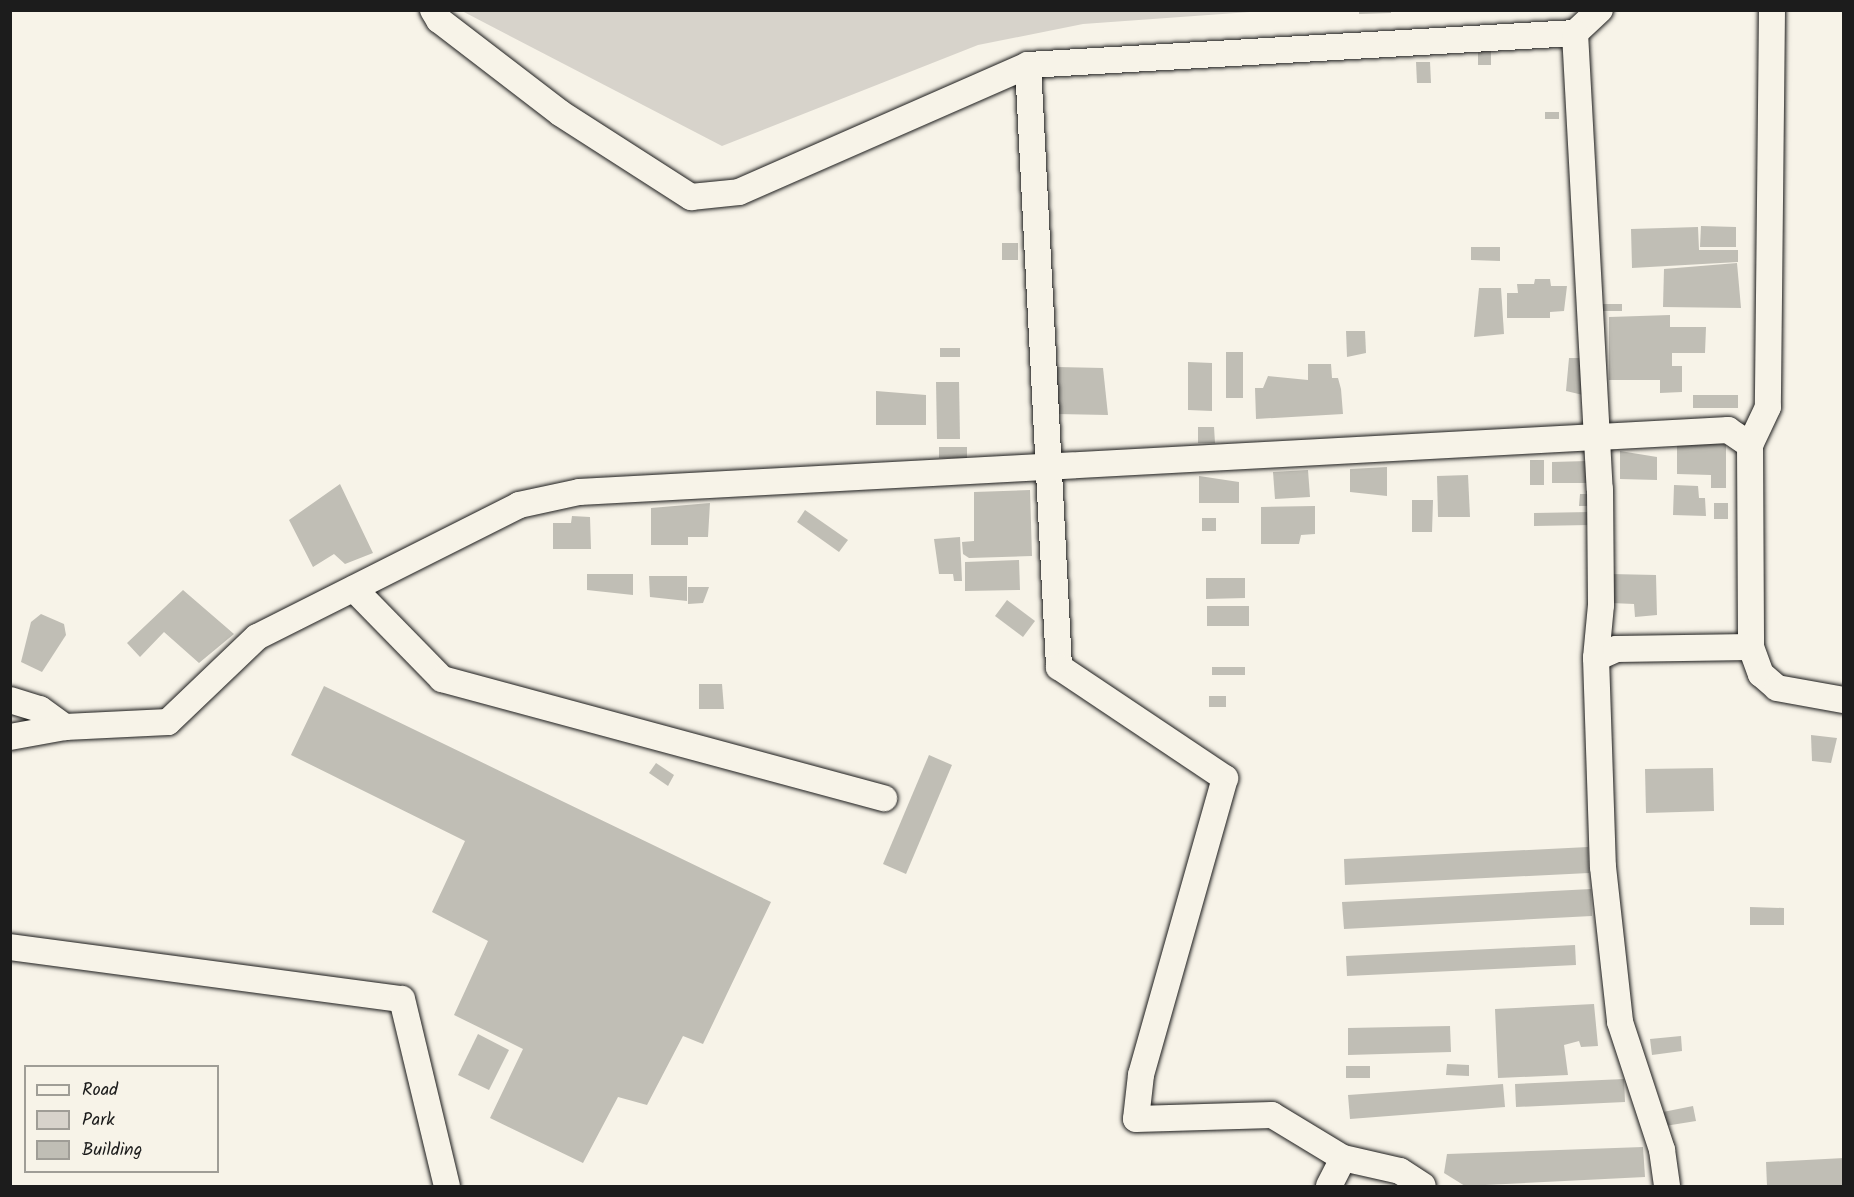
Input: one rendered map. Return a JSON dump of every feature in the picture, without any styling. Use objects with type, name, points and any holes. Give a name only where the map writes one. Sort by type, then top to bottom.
[{"type":"street","points":[[433,10],[439,20],[560,113],[692,197],[740,192],[1028,65],[1575,33],[1600,10]]},
{"type":"street","points":[[1772,10],[1768,407],[1750,445],[1751,647],[1761,674],[1777,688],[1844,700]]},
{"type":"street","points":[[1575,33],[1597,437],[1601,605],[1596,658],[1603,867],[1620,1022],[1662,1150],[1667,1186]]},
{"type":"street","points":[[1028,65],[1059,667],[1225,778],[1141,1075],[1136,1119],[1272,1115],[1343,1158],[1400,1171],[1423,1186]]},
{"type":"street","points":[[10,737],[65,727],[168,722],[257,637],[519,505],[579,492],[1049,469],[1728,430],[1750,445]]},
{"type":"street","points":[[354,590],[442,679],[884,798]]},
{"type":"street","points":[[1596,658],[1616,650],[1751,647]]},
{"type":"street","points":[[10,700],[40,710],[65,727]]},
{"type":"street","points":[[10,947],[402,999],[447,1186]]},
{"type":"street","points":[[1329,1186],[1343,1158]]},
{"type":"green space","points":[[462,11],[1264,11],[1083,24],[978,45],[722,146]]},
{"type":"building","points":[[1359,10],[1391,10],[1391,13],[1359,14]]},
{"type":"building","points":[[1478,51],[1491,51],[1491,65],[1478,65]]},
{"type":"building","points":[[1416,62],[1430,62],[1431,83],[1417,83]]},
{"type":"building","points":[[1545,112],[1559,112],[1559,119],[1545,119]]},
{"type":"building","points":[[1701,226],[1736,227],[1736,247],[1700,247]]},
{"type":"building","points":[[1698,227],[1699,250],[1738,250],[1738,262],[1632,268],[1631,229]]},
{"type":"building","points":[[1002,243],[1018,243],[1018,260],[1002,260]]},
{"type":"building","points":[[1471,247],[1500,247],[1500,261],[1471,260]]},
{"type":"building","points":[[1737,263],[1741,308],[1663,307],[1664,269]]},
{"type":"building","points":[[1535,279],[1550,279],[1551,286],[1567,286],[1564,311],[1550,312],[1550,318],[1507,318],[1507,293],[1518,293],[1517,284],[1534,284]]},
{"type":"building","points":[[1479,288],[1501,288],[1504,334],[1474,337]]},
{"type":"building","points":[[1602,304],[1622,304],[1622,311],[1602,311]]},
{"type":"building","points":[[1670,315],[1670,327],[1706,327],[1705,353],[1672,353],[1672,366],[1682,366],[1682,392],[1660,393],[1660,380],[1609,380],[1609,317]]},
{"type":"building","points":[[1346,331],[1365,331],[1366,353],[1347,357]]},
{"type":"building","points":[[940,348],[960,348],[960,357],[940,357]]},
{"type":"building","points":[[1226,352],[1243,352],[1243,398],[1226,398]]},
{"type":"building","points":[[1569,358],[1584,358],[1583,395],[1566,391]]},
{"type":"building","points":[[1188,362],[1212,363],[1212,411],[1188,410]]},
{"type":"building","points":[[1308,364],[1331,364],[1332,378],[1338,378],[1341,389],[1343,414],[1256,419],[1255,388],[1263,388],[1268,376],[1308,380]]},
{"type":"building","points":[[1057,367],[1103,368],[1108,415],[1057,414]]},
{"type":"building","points":[[936,382],[959,382],[960,439],[937,439]]},
{"type":"building","points":[[876,391],[926,395],[926,425],[876,425]]},
{"type":"building","points":[[1693,395],[1738,395],[1738,408],[1693,408]]},
{"type":"building","points":[[1198,427],[1214,427],[1215,443],[1198,443]]},
{"type":"building","points":[[1716,441],[1726,445],[1726,488],[1711,488],[1711,475],[1677,474],[1677,444]]},
{"type":"building","points":[[939,447],[967,447],[967,458],[939,458]]},
{"type":"building","points":[[1620,451],[1657,457],[1657,480],[1620,479]]},
{"type":"building","points":[[1530,460],[1544,460],[1544,485],[1530,485]]},
{"type":"building","points":[[1587,461],[1587,483],[1552,483],[1552,462]]},
{"type":"building","points":[[1387,467],[1387,496],[1350,492],[1350,469]]},
{"type":"building","points":[[1308,470],[1310,497],[1275,499],[1273,472]]},
{"type":"building","points":[[1468,475],[1470,517],[1438,517],[1437,476]]},
{"type":"building","points":[[1199,476],[1239,482],[1239,503],[1199,503]]},
{"type":"building","points":[[340,484],[373,553],[345,564],[334,554],[313,567],[289,520]]},
{"type":"building","points":[[1674,485],[1698,486],[1699,498],[1705,498],[1706,516],[1673,515]]},
{"type":"building","points":[[1030,490],[1032,556],[969,558],[963,554],[962,542],[974,541],[974,492]]},
{"type":"building","points":[[1580,494],[1591,494],[1591,506],[1579,506]]},
{"type":"building","points":[[1412,500],[1433,500],[1432,532],[1412,532]]},
{"type":"building","points":[[710,503],[708,537],[688,537],[688,545],[651,545],[651,508]]},
{"type":"building","points":[[1714,503],[1728,503],[1728,519],[1714,519]]},
{"type":"building","points":[[1315,506],[1315,534],[1301,535],[1299,544],[1261,544],[1261,507]]},
{"type":"building","points":[[805,510],[848,540],[839,552],[797,522]]},
{"type":"building","points":[[1590,512],[1590,525],[1534,526],[1534,513]]},
{"type":"building","points":[[572,516],[590,517],[591,549],[553,549],[553,523],[571,523]]},
{"type":"building","points":[[1202,518],[1216,518],[1216,531],[1202,531]]},
{"type":"building","points":[[960,537],[962,581],[954,581],[953,574],[939,574],[934,539]]},
{"type":"building","points":[[1019,560],[1020,590],[965,591],[965,562]]},
{"type":"building","points":[[587,574],[633,574],[633,595],[587,590]]},
{"type":"building","points":[[1611,574],[1656,575],[1657,615],[1635,617],[1634,604],[1611,603]]},
{"type":"building","points":[[649,576],[687,576],[687,601],[650,597]]},
{"type":"building","points":[[1206,578],[1245,578],[1245,598],[1206,599]]},
{"type":"building","points":[[688,587],[709,587],[703,603],[688,604]]},
{"type":"building","points":[[183,590],[234,634],[199,663],[164,632],[140,657],[127,643]]},
{"type":"building","points":[[1007,600],[1035,621],[1023,637],[995,616]]},
{"type":"building","points":[[1207,606],[1249,606],[1249,626],[1207,626]]},
{"type":"building","points":[[41,614],[64,624],[66,635],[42,672],[21,662],[31,622]]},
{"type":"building","points":[[1212,667],[1245,667],[1245,675],[1212,675]]},
{"type":"building","points":[[699,684],[722,684],[724,709],[699,709]]},
{"type":"building","points":[[324,686],[771,902],[703,1044],[683,1036],[647,1105],[618,1097],[583,1163],[490,1118],[523,1049],[454,1015],[488,941],[432,912],[465,841],[291,755]]},
{"type":"building","points":[[1209,696],[1226,696],[1226,707],[1209,707]]},
{"type":"building","points":[[1811,735],[1837,738],[1831,763],[1812,761]]},
{"type":"building","points":[[929,755],[952,765],[906,874],[883,864]]},
{"type":"building","points":[[656,763],[674,775],[668,786],[649,773]]},
{"type":"building","points":[[1713,768],[1714,811],[1646,813],[1645,769]]},
{"type":"building","points":[[1588,847],[1589,873],[1345,885],[1344,859]]},
{"type":"building","points":[[1591,889],[1592,916],[1344,929],[1342,902]]},
{"type":"building","points":[[1750,907],[1784,908],[1784,925],[1750,925]]},
{"type":"building","points":[[1575,945],[1576,965],[1347,976],[1346,956]]},
{"type":"building","points":[[1594,1004],[1598,1046],[1581,1047],[1579,1041],[1564,1045],[1568,1075],[1498,1078],[1495,1009]]},
{"type":"building","points":[[1450,1026],[1451,1052],[1348,1055],[1348,1028]]},
{"type":"building","points":[[478,1034],[509,1050],[489,1090],[458,1075]]},
{"type":"building","points":[[1681,1036],[1682,1051],[1652,1055],[1650,1039]]},
{"type":"building","points":[[1447,1064],[1469,1065],[1469,1076],[1446,1075]]},
{"type":"building","points":[[1346,1066],[1370,1066],[1370,1078],[1346,1078]]},
{"type":"building","points":[[1624,1079],[1625,1102],[1516,1107],[1515,1084]]},
{"type":"building","points":[[1503,1084],[1505,1107],[1350,1119],[1348,1095]]},
{"type":"building","points":[[1693,1106],[1696,1121],[1665,1126],[1663,1112]]},
{"type":"building","points":[[1643,1147],[1645,1177],[1465,1186],[1444,1173],[1447,1154]]},
{"type":"building","points":[[1844,1158],[1844,1186],[1767,1186],[1766,1162]]}]
